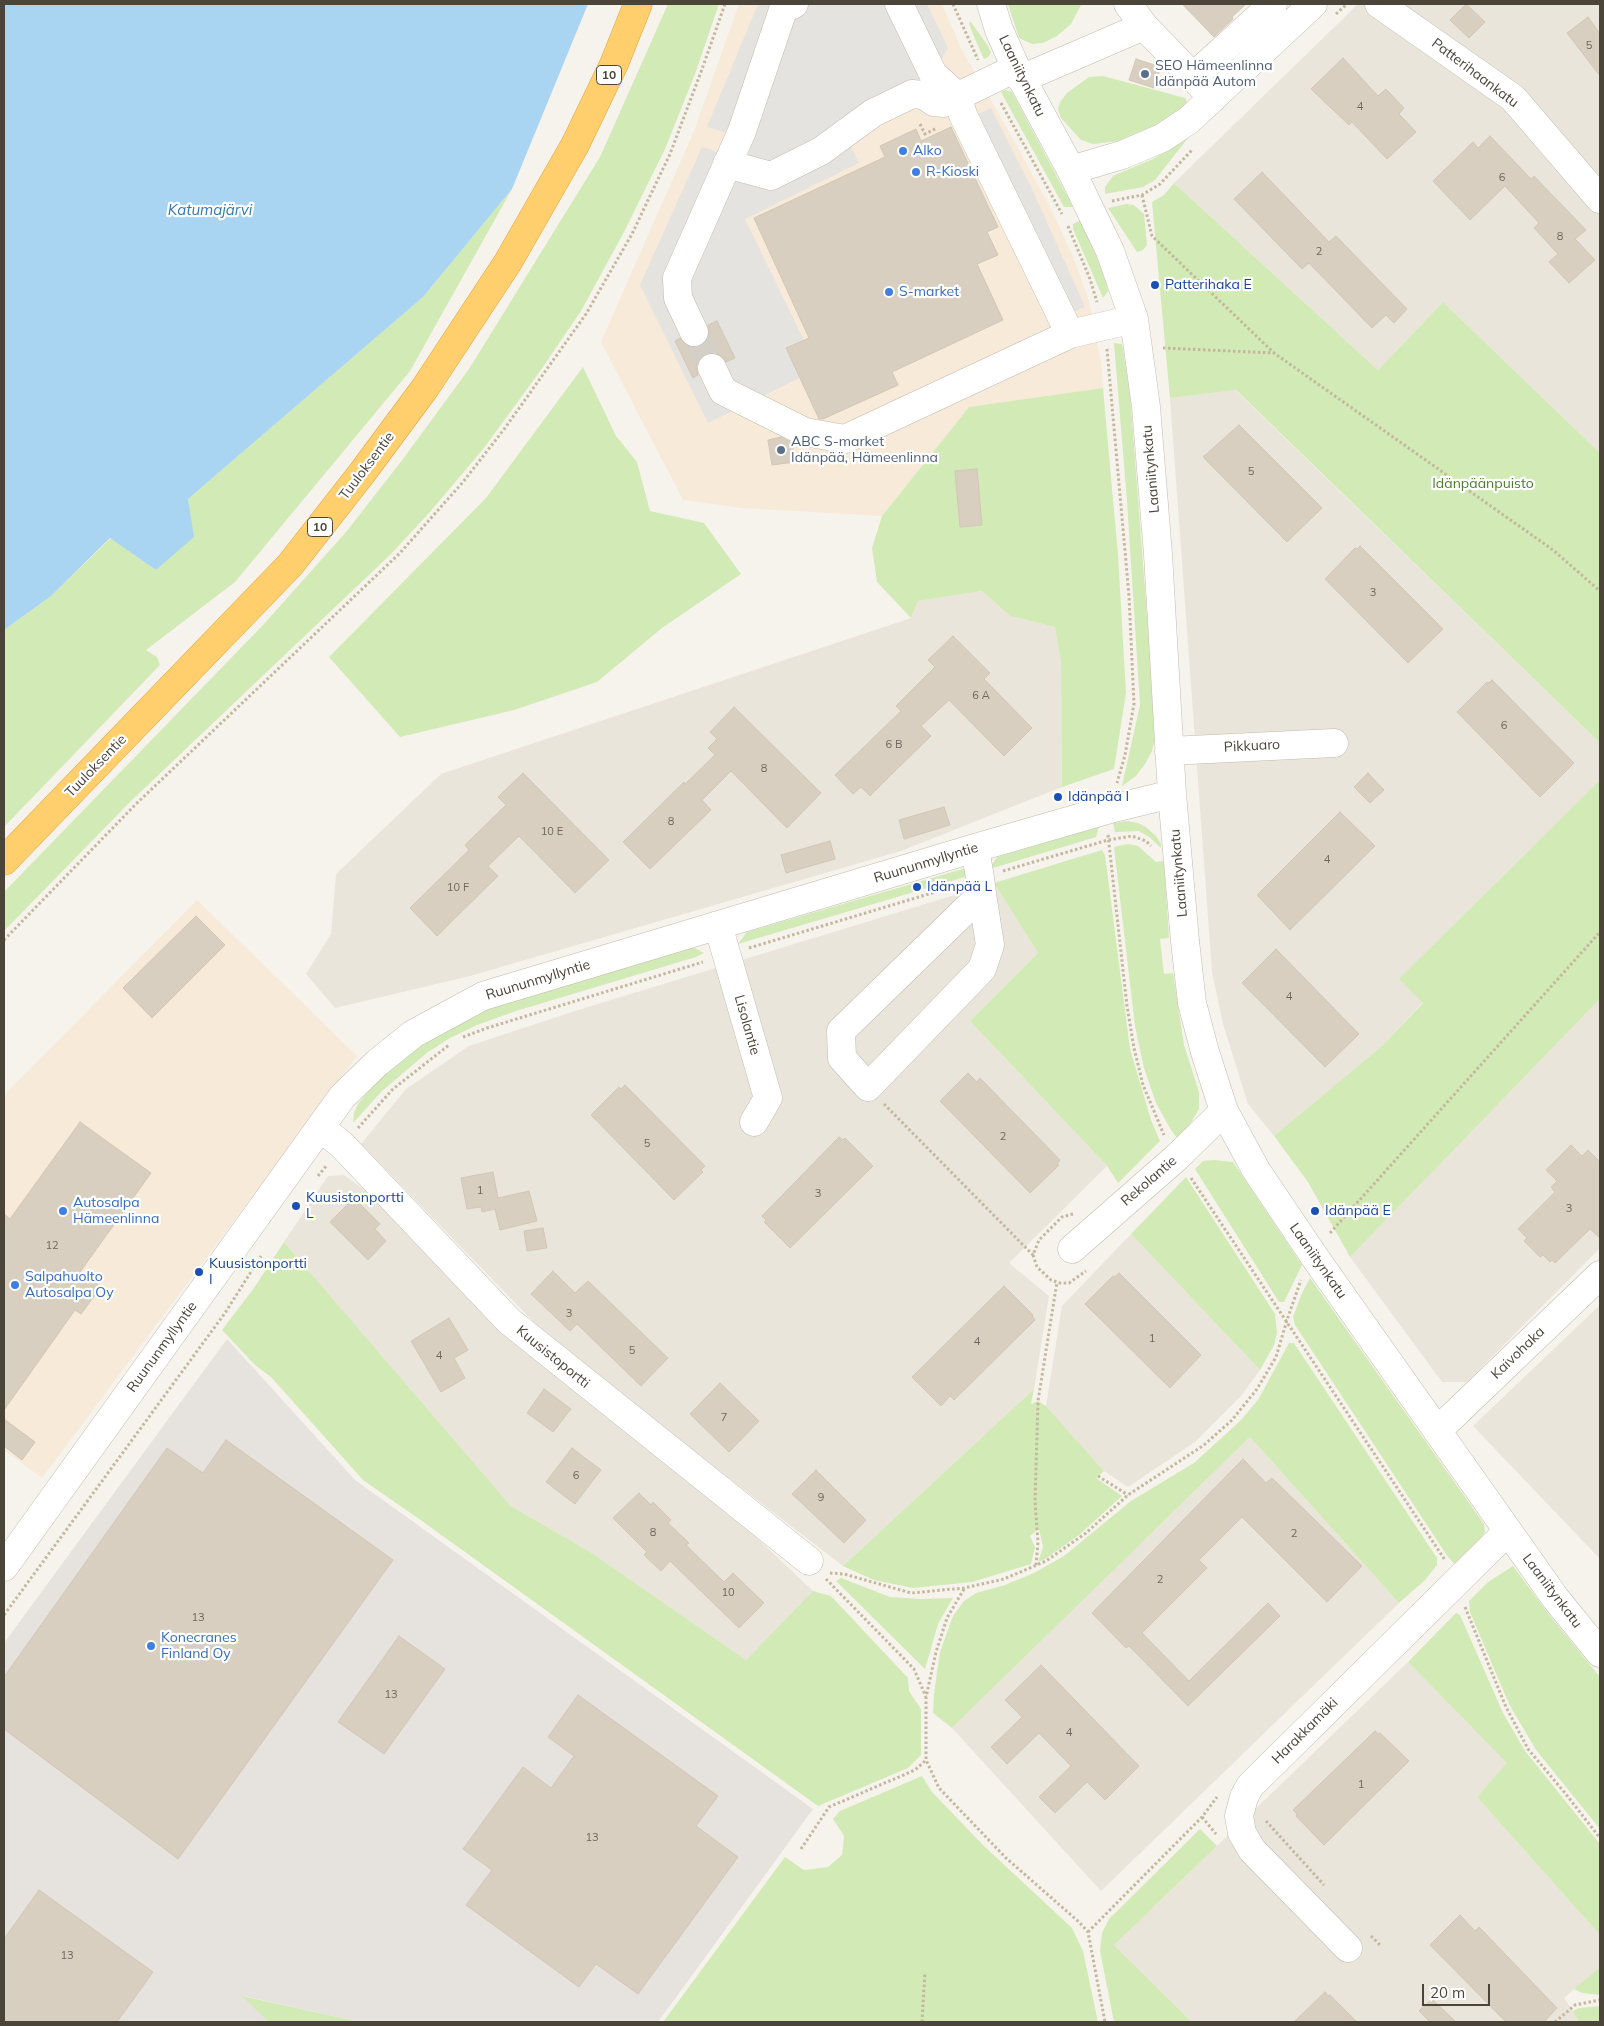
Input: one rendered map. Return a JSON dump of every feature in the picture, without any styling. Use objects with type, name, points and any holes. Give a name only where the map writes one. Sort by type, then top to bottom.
[{"type":"highway","name":"Tuuloksentie","points":[[4,861],[290,566],[425,388],[508,262],[575,145],[614,64],[638,4]]},
{"type":"street","points":[[694,332],[678,298],[677,278],[742,131],[783,10],[794,4]]},
{"type":"street","points":[[899,4],[933,74],[958,97],[963,115],[1070,334]]},
{"type":"street","name":"Laaniitynkatu","points":[[991,4],[1019,74],[1071,170],[1110,251],[1134,319],[1146,408],[1158,554],[1172,794],[1192,1003],[1204,1052],[1224,1111],[1256,1170],[1316,1259],[1556,1599],[1600,1653]]},
{"type":"street","points":[[1128,4],[1144,26],[1213,98]]},
{"type":"street","points":[[1193,77],[1273,4]]},
{"type":"street","points":[[1071,170],[1122,155],[1162,138],[1189,120],[1213,98],[1287,15],[1314,4]]},
{"type":"street","name":"Patterihaankatu","points":[[1379,4],[1513,98],[1600,199]]},
{"type":"street","points":[[727,164],[771,176],[821,152],[873,114],[912,94],[924,95],[934,102],[944,103],[989,82],[1019,74],[1144,26]]},
{"type":"street","points":[[712,368],[723,391],[805,432],[844,440],[1070,334],[1134,319]]},
{"type":"street","name":"Pikkuaro","points":[[1169,751],[1334,743]]},
{"type":"street","name":"Ruununmyllyntie","points":[[4,1566],[342,1097],[376,1063],[413,1034],[483,996],[975,848],[1110,809],[1172,794]]},
{"type":"street","points":[[975,848],[981,886],[990,945],[982,969],[868,1087],[842,1058],[841,1031],[981,886]]},
{"type":"street","name":"Lisolantie","points":[[718,925],[768,1098],[754,1122]]},
{"type":"street","name":"Rekolantie","points":[[1072,1249],[1177,1157],[1224,1111]]},
{"type":"street","name":"Kuusistoportti","points":[[321,1128],[342,1145],[509,1321],[809,1561]]},
{"type":"street","name":"Kaivohaka","points":[[1437,1431],[1600,1275]]},
{"type":"street","name":"Harakkamäki","points":[[1358,1940],[1252,1850],[1242,1833],[1239,1816],[1244,1796],[1250,1786],[1508,1531]]},
{"type":"path","points":[[4,940],[136,804],[400,553],[463,482],[505,428],[586,314],[632,234],[670,154],[702,72],[725,4]]},
{"type":"path","points":[[953,4],[965,35],[989,82],[1065,220],[1090,280],[1104,326],[1129,596],[1134,704],[1125,755],[1110,809],[1108,840],[1127,1006],[1143,1085],[1156,1120],[1177,1157],[1445,1559],[1475,1636],[1506,1707],[1528,1750],[1565,1792],[1600,1838]]},
{"type":"path","points":[[1142,195],[1152,236],[1274,353],[1553,550],[1600,591]]},
{"type":"path","points":[[1160,348],[1274,353]]},
{"type":"path","points":[[313,1183],[342,1145],[393,1089],[455,1041],[487,1028],[726,955],[981,886],[1108,840],[1132,836],[1146,841],[1158,853],[1177,852]]},
{"type":"path","points":[[1330,1233],[1600,932]]},
{"type":"path","points":[[868,1087],[1032,1255]]},
{"type":"path","points":[[4,1615],[225,1312],[264,1250]]},
{"type":"path","points":[[926,1697],[914,1669],[821,1573],[844,1574],[911,1593],[964,1588],[1004,1579],[1046,1561],[1086,1534],[1128,1495],[1204,1445],[1232,1420],[1257,1389],[1276,1357],[1286,1320],[1300,1282],[1316,1259]]},
{"type":"path","points":[[1036,1566],[1038,1542],[1035,1501],[1038,1402],[1057,1282]]},
{"type":"path","points":[[1098,1476],[1128,1495]]},
{"type":"path","points":[[964,1588],[947,1618],[936,1652],[926,1697],[926,1760],[939,1788],[1006,1858],[1088,1932],[1105,2022]]},
{"type":"path","points":[[801,1849],[829,1808],[915,1770],[926,1760]]},
{"type":"path","points":[[1262,1816],[1327,1888]]},
{"type":"path","points":[[1088,1932],[1183,1837]]},
{"type":"path","points":[[1358,1940],[1380,1945]]},
{"type":"path","points":[[922,2022],[925,1972]]},
{"type":"path","points":[[1555,2022],[1575,2005],[1600,2000]]},
{"type":"shaded area","points":[[739,4],[942,4],[961,48],[1052,211],[1075,261],[1089,301],[1101,362],[1103,388],[969,407],[882,516],[742,508],[683,500],[601,342],[694,131]]},
{"type":"shaded area","points":[[758,4],[927,4],[948,48],[935,71],[837,120],[859,163],[745,219],[818,369],[708,423],[640,285],[702,147],[723,154],[731,134],[707,127]]},
{"type":"shaded area","points":[[1358,4],[1600,4],[1600,453],[1443,302],[1378,370],[1174,183]]},
{"type":"shaded area","points":[[991,108],[1033,191],[1085,307],[1071,313],[976,115]]},
{"type":"shaded area","points":[[1235,390],[1600,743],[1600,780],[1400,979],[1423,1002],[1383,1045],[1274,1136],[1248,1104],[1223,1024],[1212,972],[1170,398]]},
{"type":"shaded area","points":[[982,591],[1010,616],[1055,627],[1061,662],[1062,787],[901,851],[470,976],[335,1008],[306,974],[331,934],[336,874],[441,774],[911,618],[918,601]]},
{"type":"shaded area","points":[[994,883],[1038,953],[970,1021],[1107,1166],[1009,1263],[1049,1296],[1034,1389],[843,1566],[556,1345],[361,1144],[406,1089],[469,1046],[575,1011]]},
{"type":"shaded area","points":[[197,900],[357,1056],[42,1478],[4,1450],[4,1095]]},
{"type":"shaded area","points":[[1600,999],[1600,1248],[1467,1382],[1442,1382],[1350,1257]]},
{"type":"shaded area","points":[[344,1175],[392,1210],[520,1348],[703,1487],[813,1591],[746,1660],[592,1553],[511,1506],[284,1242],[328,1176]]},
{"type":"shaded area","points":[[1131,1234],[1260,1370],[1241,1396],[1195,1442],[1128,1487],[1104,1471],[1046,1406],[1062,1306]]},
{"type":"shaded area","points":[[1600,1305],[1600,1559],[1473,1426]]},
{"type":"shaded area","points":[[227,1339],[355,1480],[813,1809],[658,2022],[360,2022],[244,1996],[269,2022],[4,2022],[4,1643]]},
{"type":"shaded area","points":[[1250,1437],[1399,1603],[1101,1891],[952,1728]]},
{"type":"shaded area","points":[[1408,1662],[1508,1763],[1477,1797],[1600,1935],[1600,1967],[1564,1998],[1580,2021],[1192,2022],[1114,1945]]},
{"type":"green space","points":[[668,4],[719,4],[695,74],[665,149],[624,232],[581,311],[538,374],[484,448],[429,513],[391,554],[131,801],[4,931],[4,892],[264,624],[346,532],[403,459],[469,369],[600,157]]},
{"type":"green space","points":[[1008,4],[1081,5],[1071,24],[1057,36],[1043,43],[1032,44],[1019,38]]},
{"type":"green space","points":[[971,22],[991,53],[984,59],[972,32],[969,23]]},
{"type":"green space","points":[[1103,76],[1185,98],[1187,102],[1183,110],[1161,125],[1120,141],[1093,144],[1081,140],[1061,118],[1058,109],[1060,102],[1067,93],[1089,77]]},
{"type":"green space","points":[[1005,90],[1012,92],[1073,207],[1064,207],[1001,92]]},
{"type":"green space","points":[[1188,138],[1155,180],[1143,187],[1105,194],[1105,187],[1113,176],[1153,159]]},
{"type":"green space","name":"Idänpäänpuisto","points":[[1174,183],[1378,370],[1443,302],[1600,453],[1600,743],[1236,390],[1170,398],[1152,202],[1164,195]]},
{"type":"green space","points":[[512,189],[410,371],[235,582],[146,650],[157,657],[160,665],[4,827],[4,630],[51,596],[111,538],[156,570],[193,537],[188,499],[423,297]]},
{"type":"green space","points":[[1126,204],[1134,205],[1144,214],[1147,245],[1143,250],[1137,252],[1108,208]]},
{"type":"green space","points":[[1081,220],[1104,275],[1108,291],[1103,298],[1073,229],[1073,224]]},
{"type":"green space","points":[[1114,343],[1122,344],[1130,394],[1156,734],[1152,751],[1145,764],[1136,776],[1122,786],[1140,705],[1127,501]]},
{"type":"green space","points":[[583,367],[616,436],[637,462],[650,511],[704,523],[741,574],[662,628],[597,682],[514,710],[400,737],[329,657],[486,498]]},
{"type":"green space","points":[[1103,388],[1118,555],[1126,693],[1114,769],[1062,787],[1061,662],[1055,627],[1010,616],[982,591],[918,601],[911,618],[877,582],[872,548],[882,516],[969,407]]},
{"type":"green space","points":[[1600,780],[1600,999],[1350,1257],[1308,1182],[1274,1136],[1383,1045],[1423,1003],[1399,979]]},
{"type":"green space","points":[[1127,821],[1146,827],[1156,836],[1161,844],[1161,848],[1139,831],[1115,832],[1113,823]]},
{"type":"green space","points":[[1099,827],[1096,837],[993,868],[992,865],[997,857]]},
{"type":"green space","points":[[1128,844],[1138,846],[1156,862],[1164,861],[1169,938],[1160,939],[1164,974],[1173,973],[1184,1045],[1199,1092],[1199,1109],[1189,1126],[1177,1138],[1156,1103],[1144,1068],[1135,1026],[1114,847]]},
{"type":"green space","points":[[1102,850],[1105,855],[1130,1049],[1151,1120],[1160,1141],[1118,1183],[1107,1166],[970,1021],[1038,953],[994,883]]},
{"type":"green space","points":[[966,868],[968,876],[738,944],[747,932]]},
{"type":"green space","points":[[693,947],[704,953],[516,1011],[477,1025],[450,1038],[428,1052],[382,1091],[353,1123],[354,1113],[358,1104],[376,1082],[407,1054],[467,1019],[490,1008]]},
{"type":"green space","points":[[1203,1161],[1233,1162],[1302,1265],[1284,1302],[1279,1302],[1195,1169]]},
{"type":"green space","points":[[1186,1177],[1275,1314],[1277,1333],[1274,1345],[1260,1370],[1131,1234]]},
{"type":"green space","points":[[284,1242],[511,1506],[592,1553],[746,1660],[813,1591],[831,1596],[908,1678],[909,1691],[921,1709],[921,1755],[908,1768],[818,1806],[363,1480],[271,1377],[255,1365],[222,1330],[254,1288]]},
{"type":"green space","points":[[1310,1278],[1484,1524],[1485,1532],[1481,1538],[1455,1564],[1448,1557],[1295,1325],[1293,1317]]},
{"type":"green space","points":[[1289,1343],[1294,1343],[1437,1558],[1437,1565],[1425,1580],[1399,1603],[1250,1437],[952,1728],[933,1713],[940,1652],[953,1616],[964,1601],[976,1593],[1005,1585],[1034,1573],[1064,1556],[1131,1501],[1194,1463],[1240,1421],[1258,1400]]},
{"type":"green space","points":[[1034,1389],[1031,1404],[1038,1401],[1046,1406],[1104,1471],[1096,1478],[1122,1496],[1079,1535],[1045,1559],[1038,1562],[1043,1547],[1039,1529],[1030,1536],[1035,1547],[1031,1564],[972,1582],[913,1588],[874,1580],[843,1566]]},
{"type":"green space","points":[[1513,1566],[1550,1616],[1600,1677],[1600,1829],[1536,1750],[1509,1704],[1470,1612],[1469,1601],[1488,1582]]},
{"type":"green space","points":[[841,1578],[890,1597],[920,1599],[953,1598],[938,1624],[925,1669],[836,1581]]},
{"type":"green space","points":[[1456,1613],[1460,1615],[1503,1713],[1525,1751],[1600,1844],[1600,1935],[1477,1797],[1507,1763],[1408,1662]]},
{"type":"green space","points":[[922,1776],[932,1792],[984,1846],[1072,1928],[1083,1951],[1098,2022],[663,2022],[785,1857],[804,1870],[828,1867],[842,1855],[844,1836],[833,1819],[840,1811]]},
{"type":"green space","points":[[1200,1829],[1217,1846],[1114,1945],[1192,2022],[1114,2022],[1100,1951],[1102,1933],[1109,1919]]},
{"type":"green space","points":[[1600,1967],[1600,1995],[1582,1993],[1574,1989]]},
{"type":"green space","points":[[242,1996],[360,2022],[269,2022]]},
{"type":"green space","points":[[1600,2006],[1600,2022],[1579,2022],[1573,2011],[1579,2008]]},
{"type":"water","name":"Katumajärvi","points":[[4,4],[588,4],[512,189],[423,297],[188,499],[194,537],[156,570],[110,538],[51,596],[4,630]]},
{"type":"building","points":[[1182,4],[1246,4],[1214,37]]},
{"type":"building","points":[[1466,4],[1485,22],[1469,38],[1450,20]]},
{"type":"building","points":[[1588,17],[1600,34],[1600,76],[1567,33]]},
{"type":"building","points":[[1343,58],[1378,96],[1386,89],[1404,108],[1399,114],[1416,132],[1387,159],[1352,122],[1349,125],[1311,89]]},
{"type":"building","points":[[1136,59],[1161,67],[1154,88],[1129,80]]},
{"type":"building","name":"S-market","points":[[951,127],[998,227],[987,232],[998,255],[977,264],[1003,320],[892,372],[898,385],[823,419],[819,419],[786,348],[809,338],[754,218],[885,157],[880,146],[916,129],[921,141]]},
{"type":"building","points":[[1490,136],[1531,179],[1534,176],[1586,230],[1575,239],[1595,260],[1569,283],[1549,262],[1558,254],[1534,228],[1539,223],[1505,186],[1470,220],[1433,181],[1473,142],[1478,148]]},
{"type":"building","points":[[1262,172],[1329,242],[1336,236],[1407,309],[1394,323],[1386,315],[1372,328],[1309,263],[1302,269],[1234,199]]},
{"type":"building","points":[[717,321],[735,358],[726,362],[720,355],[713,352],[706,354],[699,360],[696,367],[698,375],[693,378],[675,341],[680,338],[685,344],[692,347],[701,346],[707,340],[709,334],[708,325]]},
{"type":"building","points":[[1239,425],[1322,508],[1287,542],[1203,457]]},
{"type":"building","points":[[781,437],[792,443],[795,462],[772,465],[768,440]]},
{"type":"building","points":[[977,469],[982,525],[960,527],[955,471]]},
{"type":"building","points":[[1360,546],[1443,629],[1408,663],[1325,579],[1355,548],[1357,549]]},
{"type":"building","points":[[953,636],[990,673],[984,679],[1032,728],[1004,756],[949,700],[921,726],[931,736],[870,796],[861,787],[853,794],[835,775],[901,711],[896,706],[935,667],[928,660]]},
{"type":"building","points":[[1492,680],[1574,763],[1540,797],[1457,712],[1487,682],[1489,683]]},
{"type":"building","points":[[734,707],[821,793],[787,828],[731,771],[702,800],[711,810],[650,869],[623,842],[684,782],[685,784],[715,755],[708,748],[717,739],[710,732]]},
{"type":"building","points":[[523,773],[609,860],[575,893],[519,836],[488,866],[498,876],[437,936],[410,908],[469,850],[465,845],[506,805],[498,797]]},
{"type":"building","points":[[1368,773],[1384,790],[1370,803],[1354,787]]},
{"type":"building","points":[[944,807],[950,825],[904,839],[899,820]]},
{"type":"building","points":[[1340,812],[1375,846],[1290,930],[1257,895]]},
{"type":"building","points":[[830,841],[835,859],[786,873],[781,855]]},
{"type":"building","points":[[196,916],[225,945],[152,1018],[123,988]]},
{"type":"building","points":[[1276,949],[1359,1034],[1325,1067],[1242,983]]},
{"type":"building","points":[[968,1073],[977,1082],[980,1078],[1060,1160],[1057,1164],[1059,1165],[1030,1193],[940,1101]]},
{"type":"building","points":[[625,1085],[705,1166],[701,1170],[703,1172],[674,1200],[591,1115],[619,1087],[621,1089]]},
{"type":"building","points":[[80,1122],[151,1173],[80,1272],[101,1287],[81,1314],[75,1310],[4,1410],[4,1214],[10,1219]]},
{"type":"building","points":[[839,1137],[843,1140],[845,1138],[873,1166],[790,1248],[764,1222],[766,1220],[762,1216]]},
{"type":"building","points":[[1571,1145],[1582,1156],[1588,1150],[1600,1162],[1600,1238],[1590,1229],[1555,1263],[1552,1260],[1550,1262],[1543,1255],[1540,1257],[1524,1241],[1527,1238],[1518,1229],[1555,1192],[1551,1187],[1557,1181],[1546,1170]]},
{"type":"building","points":[[493,1172],[498,1198],[529,1191],[537,1221],[500,1230],[495,1209],[482,1212],[481,1207],[467,1209],[461,1178]]},
{"type":"building","points":[[354,1198],[380,1224],[375,1229],[386,1241],[368,1260],[330,1222]]},
{"type":"building","points":[[543,1228],[547,1248],[527,1251],[524,1231]]},
{"type":"building","points":[[553,1271],[575,1293],[588,1281],[668,1358],[641,1386],[577,1324],[570,1331],[531,1294]]},
{"type":"building","points":[[1119,1273],[1201,1355],[1170,1388],[1085,1304],[1113,1276],[1115,1277]]},
{"type":"building","points":[[1004,1286],[1033,1315],[1035,1320],[954,1400],[950,1396],[941,1406],[912,1377]]},
{"type":"building","points":[[449,1318],[468,1350],[454,1358],[465,1378],[441,1392],[411,1341]]},
{"type":"building","points":[[720,1383],[759,1421],[729,1452],[690,1414]]},
{"type":"building","points":[[544,1389],[571,1409],[553,1432],[527,1413]]},
{"type":"building","points":[[4,1419],[35,1442],[22,1460],[4,1446]]},
{"type":"building","points":[[226,1440],[393,1560],[178,1859],[4,1729],[4,1677],[167,1448],[203,1473]]},
{"type":"building","points":[[572,1448],[601,1470],[575,1504],[546,1482]]},
{"type":"building","points":[[1243,1459],[1266,1483],[1272,1478],[1362,1566],[1327,1602],[1242,1517],[1199,1560],[1207,1568],[1142,1633],[1189,1681],[1268,1603],[1280,1616],[1188,1706],[1129,1646],[1126,1648],[1092,1613]]},
{"type":"building","points":[[816,1470],[866,1520],[844,1543],[792,1494]]},
{"type":"building","points":[[639,1493],[651,1505],[653,1502],[671,1520],[668,1523],[689,1543],[686,1545],[724,1582],[733,1573],[764,1603],[739,1628],[670,1561],[661,1571],[644,1555],[647,1552],[613,1518]]},
{"type":"building","points":[[399,1636],[445,1669],[384,1754],[338,1722]]},
{"type":"building","points":[[1041,1665],[1139,1766],[1105,1800],[1087,1782],[1055,1813],[1039,1797],[1071,1766],[1039,1733],[1007,1764],[991,1747],[1022,1717],[1005,1700]]},
{"type":"building","points":[[578,1695],[718,1796],[696,1826],[738,1857],[638,1994],[596,1964],[579,1987],[466,1905],[492,1870],[463,1849],[523,1767],[551,1788],[574,1756],[548,1737]]},
{"type":"building","points":[[1375,1731],[1378,1734],[1380,1733],[1409,1761],[1324,1845],[1296,1816],[1297,1814],[1293,1810]]},
{"type":"building","points":[[39,1890],[153,1972],[117,2022],[4,2022],[4,1939]]},
{"type":"building","points":[[1460,1915],[1475,1931],[1479,1927],[1557,2008],[1544,2022],[1506,2022],[1430,1945]]},
{"type":"building","points":[[1325,1992],[1328,1996],[1330,1995],[1357,2022],[1294,2022]]},
{"type":"building","points":[[1432,1999],[1456,2022],[1430,2022],[1419,2011]]},
{"type":"tunnel","points":[[694,332],[712,368]]},
{"type":"place","name":"SEO Hämeenlinna Idänpää Autom","points":[[1145,74]]},
{"type":"place","name":"Alko","points":[[903,151]]},
{"type":"place","name":"R-Kioski","points":[[916,172]]},
{"type":"place","name":"Patterihaka E","points":[[1155,285]]},
{"type":"place","name":"S-market","points":[[889,292]]},
{"type":"place","name":"ABC S-market Idänpää, Hämeenlinna","points":[[781,450]]},
{"type":"place","name":"Idänpää I","points":[[1058,797]]},
{"type":"place","name":"Idänpää L","points":[[917,887]]},
{"type":"place","name":"Kuusistonportti L","points":[[296,1206]]},
{"type":"place","name":"Autosalpa Hämeenlinna","points":[[63,1211]]},
{"type":"place","name":"Idänpää E","points":[[1315,1211]]},
{"type":"place","name":"Kuusistonportti I","points":[[199,1272]]},
{"type":"place","name":"Salpahuolto Autosalpa Oy","points":[[15,1285]]},
{"type":"place","name":"Konecranes Finland Oy","points":[[151,1646]]}]
